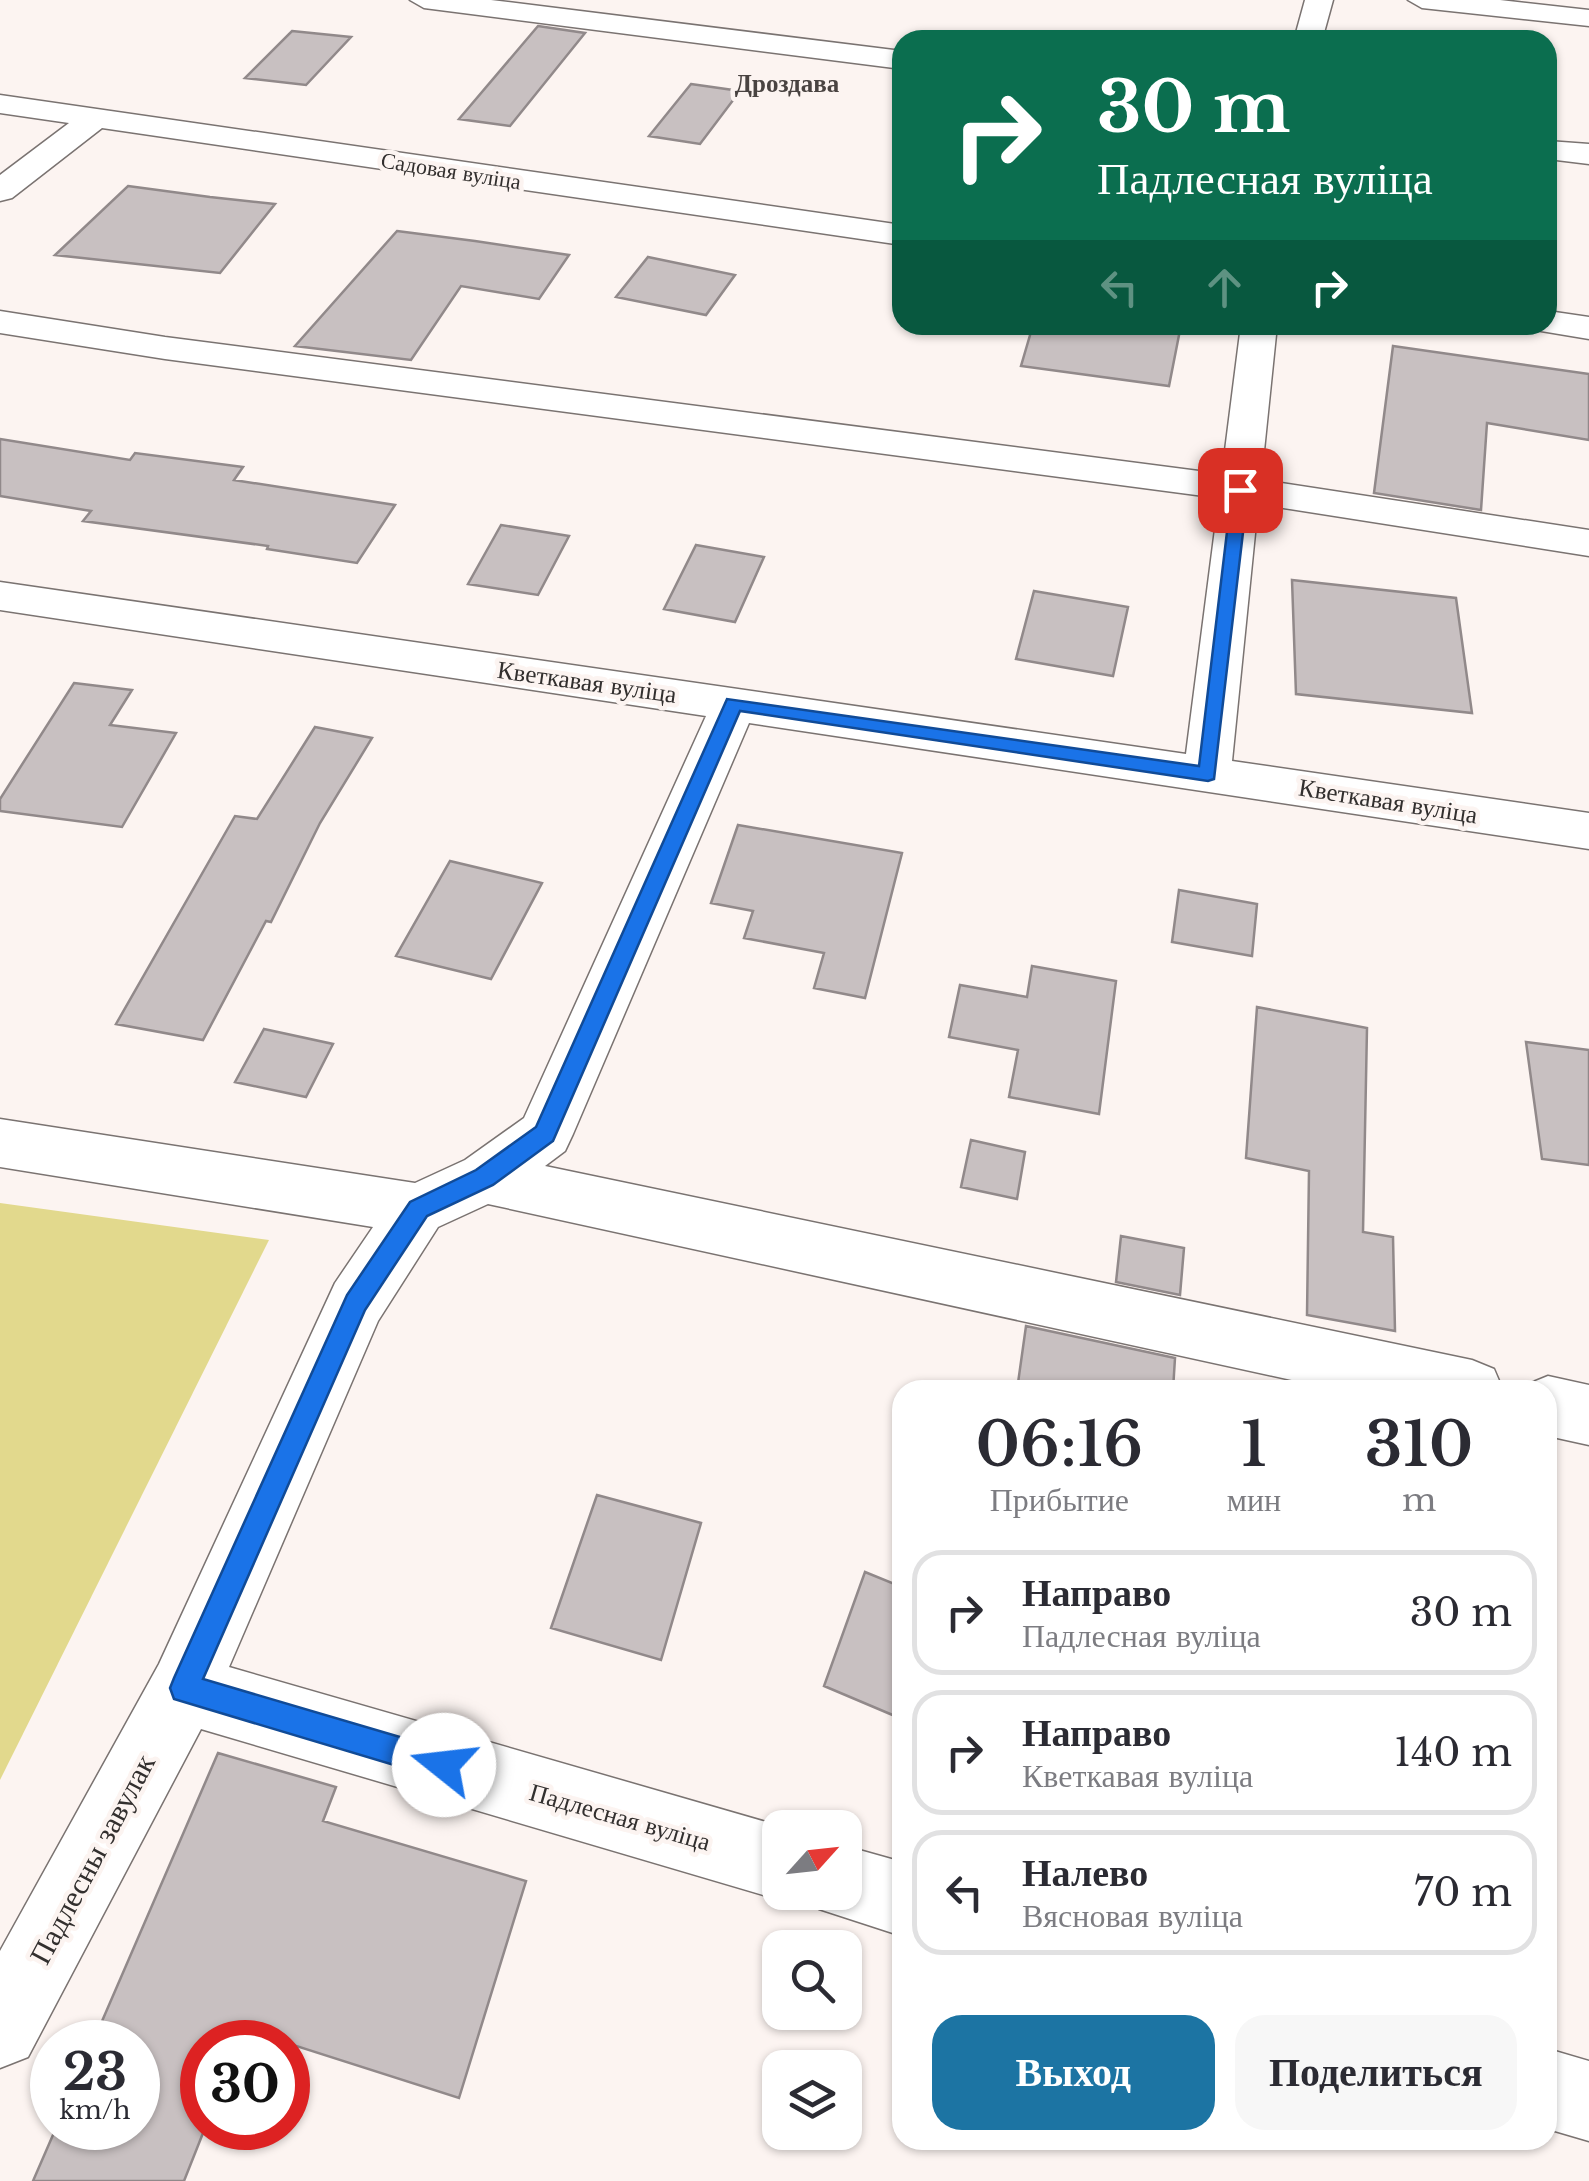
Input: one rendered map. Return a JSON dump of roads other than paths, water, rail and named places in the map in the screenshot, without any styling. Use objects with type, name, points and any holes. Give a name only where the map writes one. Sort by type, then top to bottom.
[{"type":"street","points":[[424,0],[892,59]]},
{"type":"street","points":[[1311,30],[1319,0]]},
{"type":"street","points":[[1422,0],[1589,18]]},
{"type":"street","name":"Садовая вуліца","points":[[0,104],[892,234]]},
{"type":"street","points":[[0,190],[96,118]]},
{"type":"street","points":[[1557,151],[1589,154]]},
{"type":"street","points":[[0,322],[185,351],[1240,490],[1589,543]]},
{"type":"street","points":[[1557,323],[1589,328]]},
{"type":"street","points":[[1208,774],[1258,335]]},
{"type":"street","name":"Кветкавая вуліца","points":[[0,596],[1589,831]]},
{"type":"street","points":[[184,1688],[356,1303],[418,1209],[484,1178],[545,1134],[734,704]]},
{"type":"street","points":[[0,1143],[418,1209]]},
{"type":"street","points":[[484,1178],[1425,1380]]},
{"type":"street","points":[[1557,1408],[1589,1415]]},
{"type":"street","name":"Падлесная вуліца","points":[[184,1688],[762,1859]]},
{"type":"street","name":"Падлесны завулак","points":[[0,2028],[184,1688]]},
{"type":"street","points":[[862,1887],[892,1896]]},
{"type":"street","points":[[1557,2092],[1589,2101]]},
{"type":"district","name":"Дроздава","points":[[787,83]]}]
